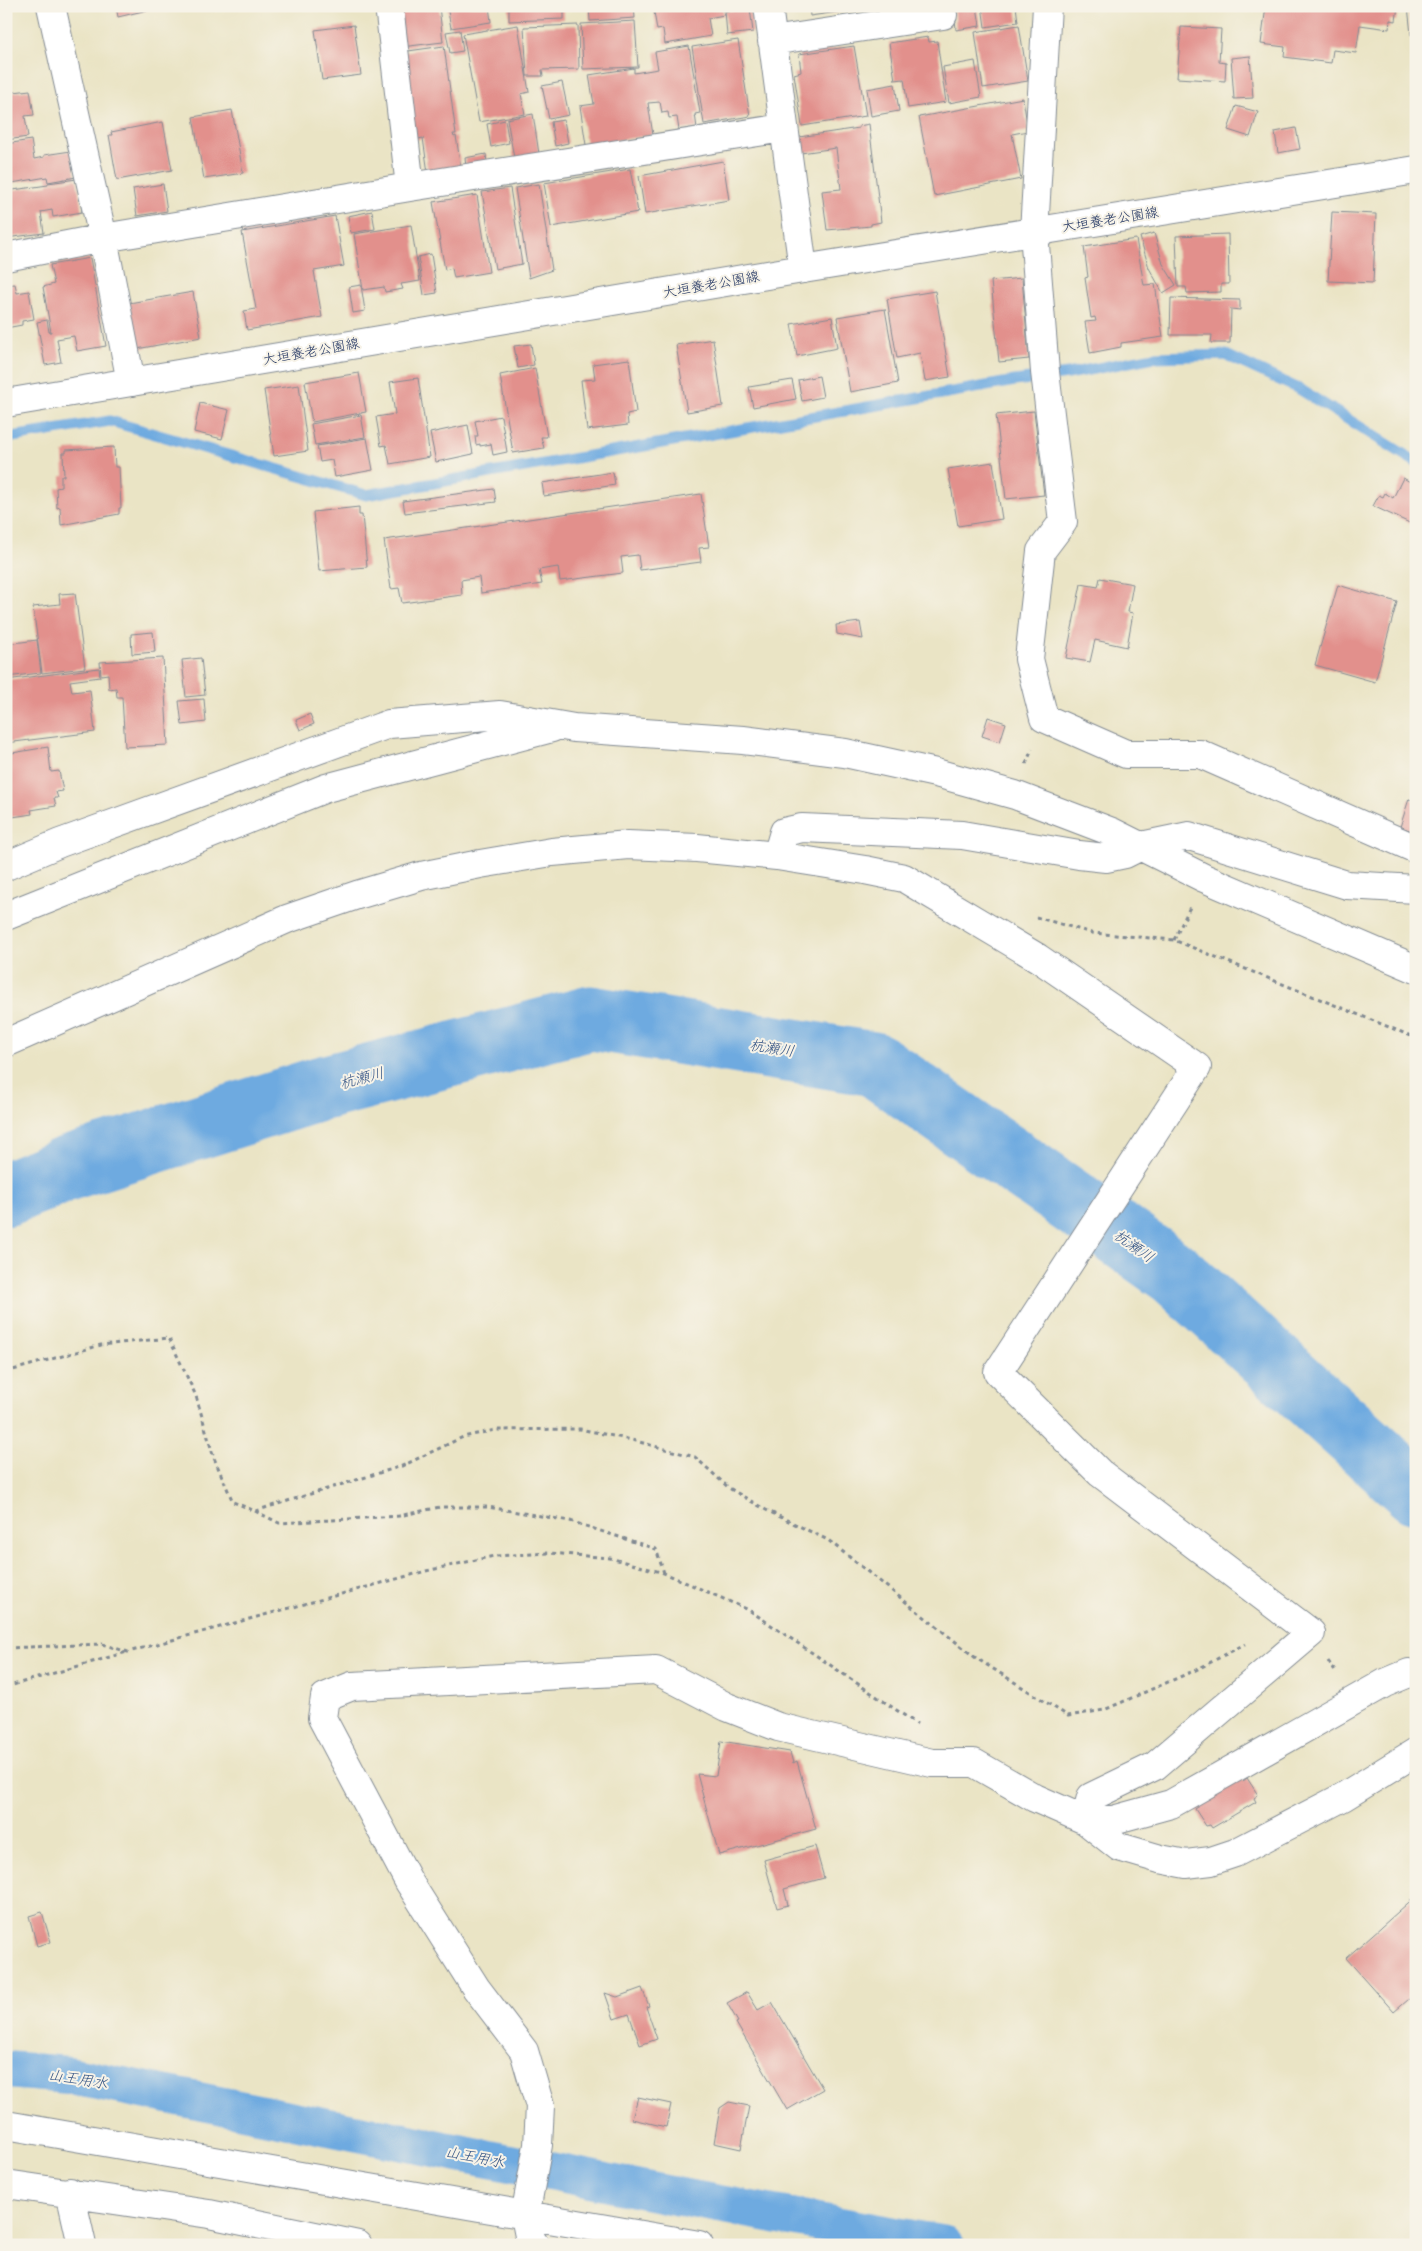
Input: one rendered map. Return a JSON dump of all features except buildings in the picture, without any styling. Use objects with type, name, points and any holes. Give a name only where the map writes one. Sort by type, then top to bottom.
[{"type":"street","points":[[51,6],[103,238],[131,382]]},
{"type":"street","points":[[389,6],[410,188]]},
{"type":"street","points":[[768,6],[802,269]]},
{"type":"street","points":[[1048,6],[1034,232],[1045,372],[1064,522],[1041,551],[1029,659],[1044,718],[1126,754],[1200,754],[1416,849]]},
{"type":"street","points":[[772,41],[943,15]]},
{"type":"street","points":[[6,257],[103,238],[783,128]]},
{"type":"street","name":"大垣養老公園線","points":[[6,403],[802,269],[1416,170]]},
{"type":"street","points":[[6,866],[60,842],[389,724],[500,715],[559,726],[743,740],[845,753],[936,773],[1015,795],[1112,832],[1204,878],[1416,969]]},
{"type":"street","points":[[6,916],[326,788],[559,726]]},
{"type":"street","points":[[777,856],[784,832],[802,828],[962,835],[1106,858],[1125,854],[1141,846],[1189,836],[1347,885],[1416,889]]},
{"type":"street","points":[[6,1043],[287,918],[357,894],[421,876],[552,852],[628,845],[698,848],[777,856],[904,878],[1038,958],[1196,1067],[998,1372],[1100,1473],[1311,1633],[1155,1766],[1091,1797],[1085,1820]]},
{"type":"street","points":[[534,2245],[529,2236],[525,2216],[538,2145],[540,2106],[524,2051],[476,1988],[410,1882],[322,1718],[325,1697],[352,1686],[656,1670],[727,1707],[778,1727],[932,1763],[974,1763],[1035,1798],[1085,1820],[1119,1846],[1160,1859],[1186,1864],[1211,1861],[1235,1853],[1343,1797],[1416,1752]]},
{"type":"street","points":[[1085,1820],[1112,1820],[1171,1804],[1353,1701],[1408,1673],[1416,1674]]},
{"type":"street","points":[[6,2125],[214,2159],[525,2216],[699,2245]]},
{"type":"street","points":[[6,2184],[209,2214],[358,2245]]},
{"type":"street","points":[[70,2192],[82,2245]]},
{"type":"path","points":[[1015,795],[1044,718]]},
{"type":"path","points":[[1035,916],[1092,933],[1174,940],[1416,1038]]},
{"type":"path","points":[[6,1372],[100,1344],[169,1338],[196,1396],[214,1458],[233,1502],[279,1523],[399,1516],[440,1507],[488,1507],[537,1514],[570,1521],[656,1549],[664,1573]]},
{"type":"path","points":[[255,1511],[402,1466],[463,1437],[495,1430],[580,1429],[695,1457],[729,1488],[766,1510],[828,1540],[976,1658],[1068,1716],[1104,1710],[1198,1669],[1246,1643]]},
{"type":"path","points":[[6,1687],[416,1574],[494,1556],[550,1553],[610,1558],[664,1573],[749,1610],[925,1730]]},
{"type":"path","points":[[1311,1633],[1353,1701]]},
{"type":"path","points":[[6,1648],[102,1644],[128,1652]]},
{"type":"waterway","points":[[6,438],[110,421],[366,495],[1015,381],[1068,374],[1154,357],[1226,355],[1301,390],[1416,462]]},
{"type":"waterway","name":"杭瀬川","points":[[6,1194],[66,1169],[319,1089],[591,1018],[874,1064],[1174,1273],[1416,1492]]},
{"type":"waterway","name":"山王用水","points":[[6,2070],[68,2075],[675,2196],[945,2245]]}]
